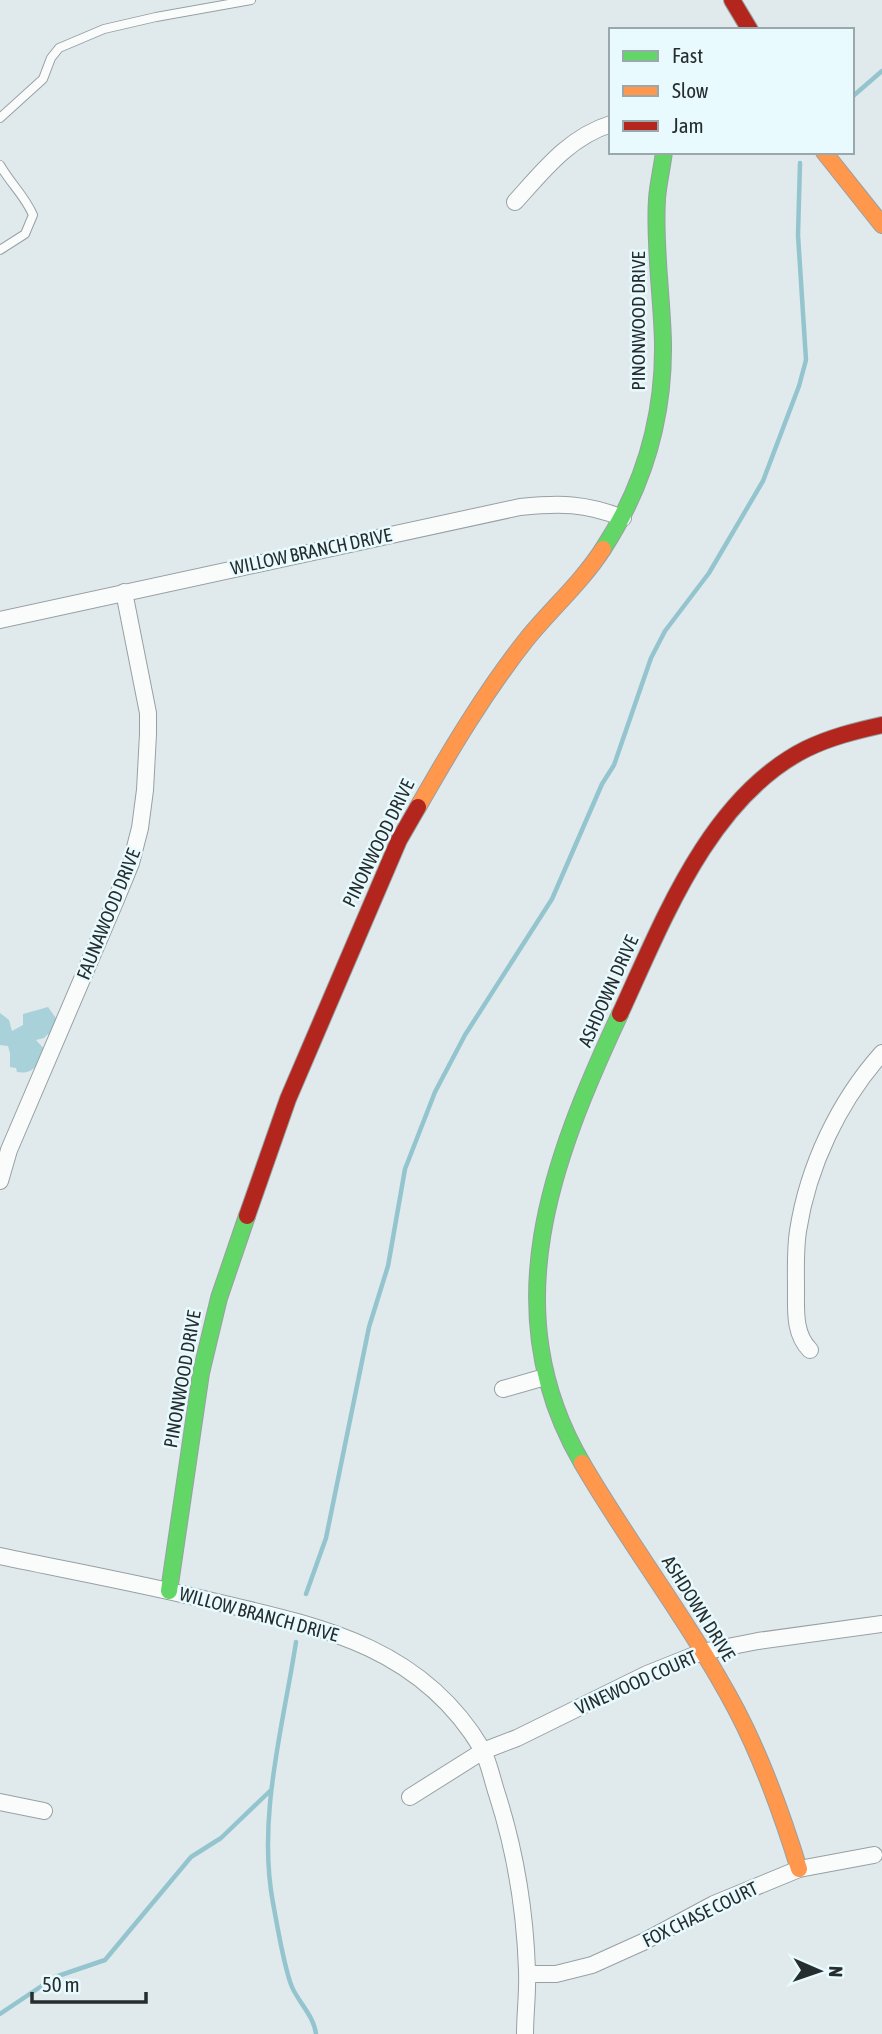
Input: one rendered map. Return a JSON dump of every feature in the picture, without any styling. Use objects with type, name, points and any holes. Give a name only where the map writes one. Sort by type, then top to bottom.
[{"type":"street","points":[[732,0],[741,26]]},
{"type":"street","points":[[515,202],[555,158],[589,132],[609,125]]},
{"type":"street","name":"PINONWOOD DRIVE","points":[[169,1591],[208,1339],[223,1286],[288,1099],[386,868],[410,818],[507,665],[590,569],[623,518],[646,464],[659,405],[663,346],[656,201],[664,154]]},
{"type":"street","points":[[826,154],[882,225]]},
{"type":"street","name":"WILLOW BRANCH DRIVE","points":[[0,620],[520,507],[551,503],[575,504],[597,508],[623,518]]},
{"type":"street","name":"FAUNAWOOD DRIVE","points":[[0,1181],[9,1150],[116,902],[131,863],[140,828],[145,790],[148,713],[124,592]]},
{"type":"street","name":"ASHDOWN DRIVE","points":[[799,1869],[766,1772],[731,1700],[678,1611],[590,1476],[563,1427],[545,1377],[536,1314],[536,1280],[542,1227],[555,1176],[586,1095],[690,865],[731,809],[769,774],[804,751],[839,734],[882,725]]},
{"type":"street","points":[[810,1350],[800,1337],[796,1308],[798,1230],[806,1196],[820,1152],[832,1126],[854,1089],[882,1053]]},
{"type":"street","points":[[503,1389],[545,1377]]},
{"type":"street","name":"WILLOW BRANCH DRIVE","points":[[0,1556],[311,1624],[386,1655],[434,1689],[464,1723],[483,1751],[511,1843],[525,1928],[525,2034]]},
{"type":"street","name":"VINEWOOD COURT","points":[[410,1797],[483,1751],[517,1738],[647,1674],[702,1652],[758,1641],[882,1624]]},
{"type":"street","points":[[0,1802],[44,1811]]},
{"type":"street","name":"FOX CHASE COURT","points":[[527,1974],[556,1974],[592,1965],[713,1905],[799,1869],[874,1855]]},
{"type":"lane","points":[[0,117],[43,79],[51,58],[59,48],[104,29],[251,0]]},
{"type":"lane","points":[[0,165],[6,177],[28,203],[33,215],[25,234],[0,250]]},
{"type":"shaded area","points":[[48,1007],[58,1021],[52,1035],[48,1034],[36,1040],[45,1050],[38,1064],[31,1070],[17,1072],[16,1068],[10,1067],[8,1046],[0,1045],[0,1013],[9,1020],[12,1031],[23,1025],[23,1014]]},
{"type":"waterway","points":[[854,95],[882,71]]},
{"type":"waterway","points":[[306,1594],[326,1538],[369,1327],[388,1266],[405,1169],[435,1092],[465,1035],[552,899],[602,784],[614,765],[651,658],[665,631],[709,573],[763,481],[799,386],[806,360],[798,235],[800,163]]},
{"type":"waterway","points":[[296,1642],[270,1805],[269,1871],[289,1979],[312,2021],[316,2034]]},
{"type":"waterway","points":[[0,2014],[55,1977],[105,1960],[191,1857],[221,1838],[270,1791]]},
{"type":"traffic: fast","points":[[603,549],[630,501],[640,476],[649,451],[660,398],[663,343],[656,217],[664,154]]},
{"type":"traffic: fast","points":[[582,1463],[555,1406],[541,1349],[537,1293],[542,1236],[555,1180],[573,1124],[620,1014]]},
{"type":"traffic: fast","points":[[169,1591],[201,1373],[219,1298],[247,1216]]},
{"type":"traffic: slow","points":[[826,154],[882,225]]},
{"type":"traffic: slow","points":[[418,807],[496,680],[603,549]]},
{"type":"traffic: slow","points":[[582,1463],[700,1647],[737,1711],[771,1788],[799,1869]]},
{"type":"traffic: jam","points":[[732,0],[749,28]]},
{"type":"traffic: jam","points":[[620,1014],[672,902],[716,830],[742,798],[772,771],[806,749],[843,735],[882,725]]},
{"type":"traffic: jam","points":[[247,1216],[288,1099],[399,840],[418,807]]}]
